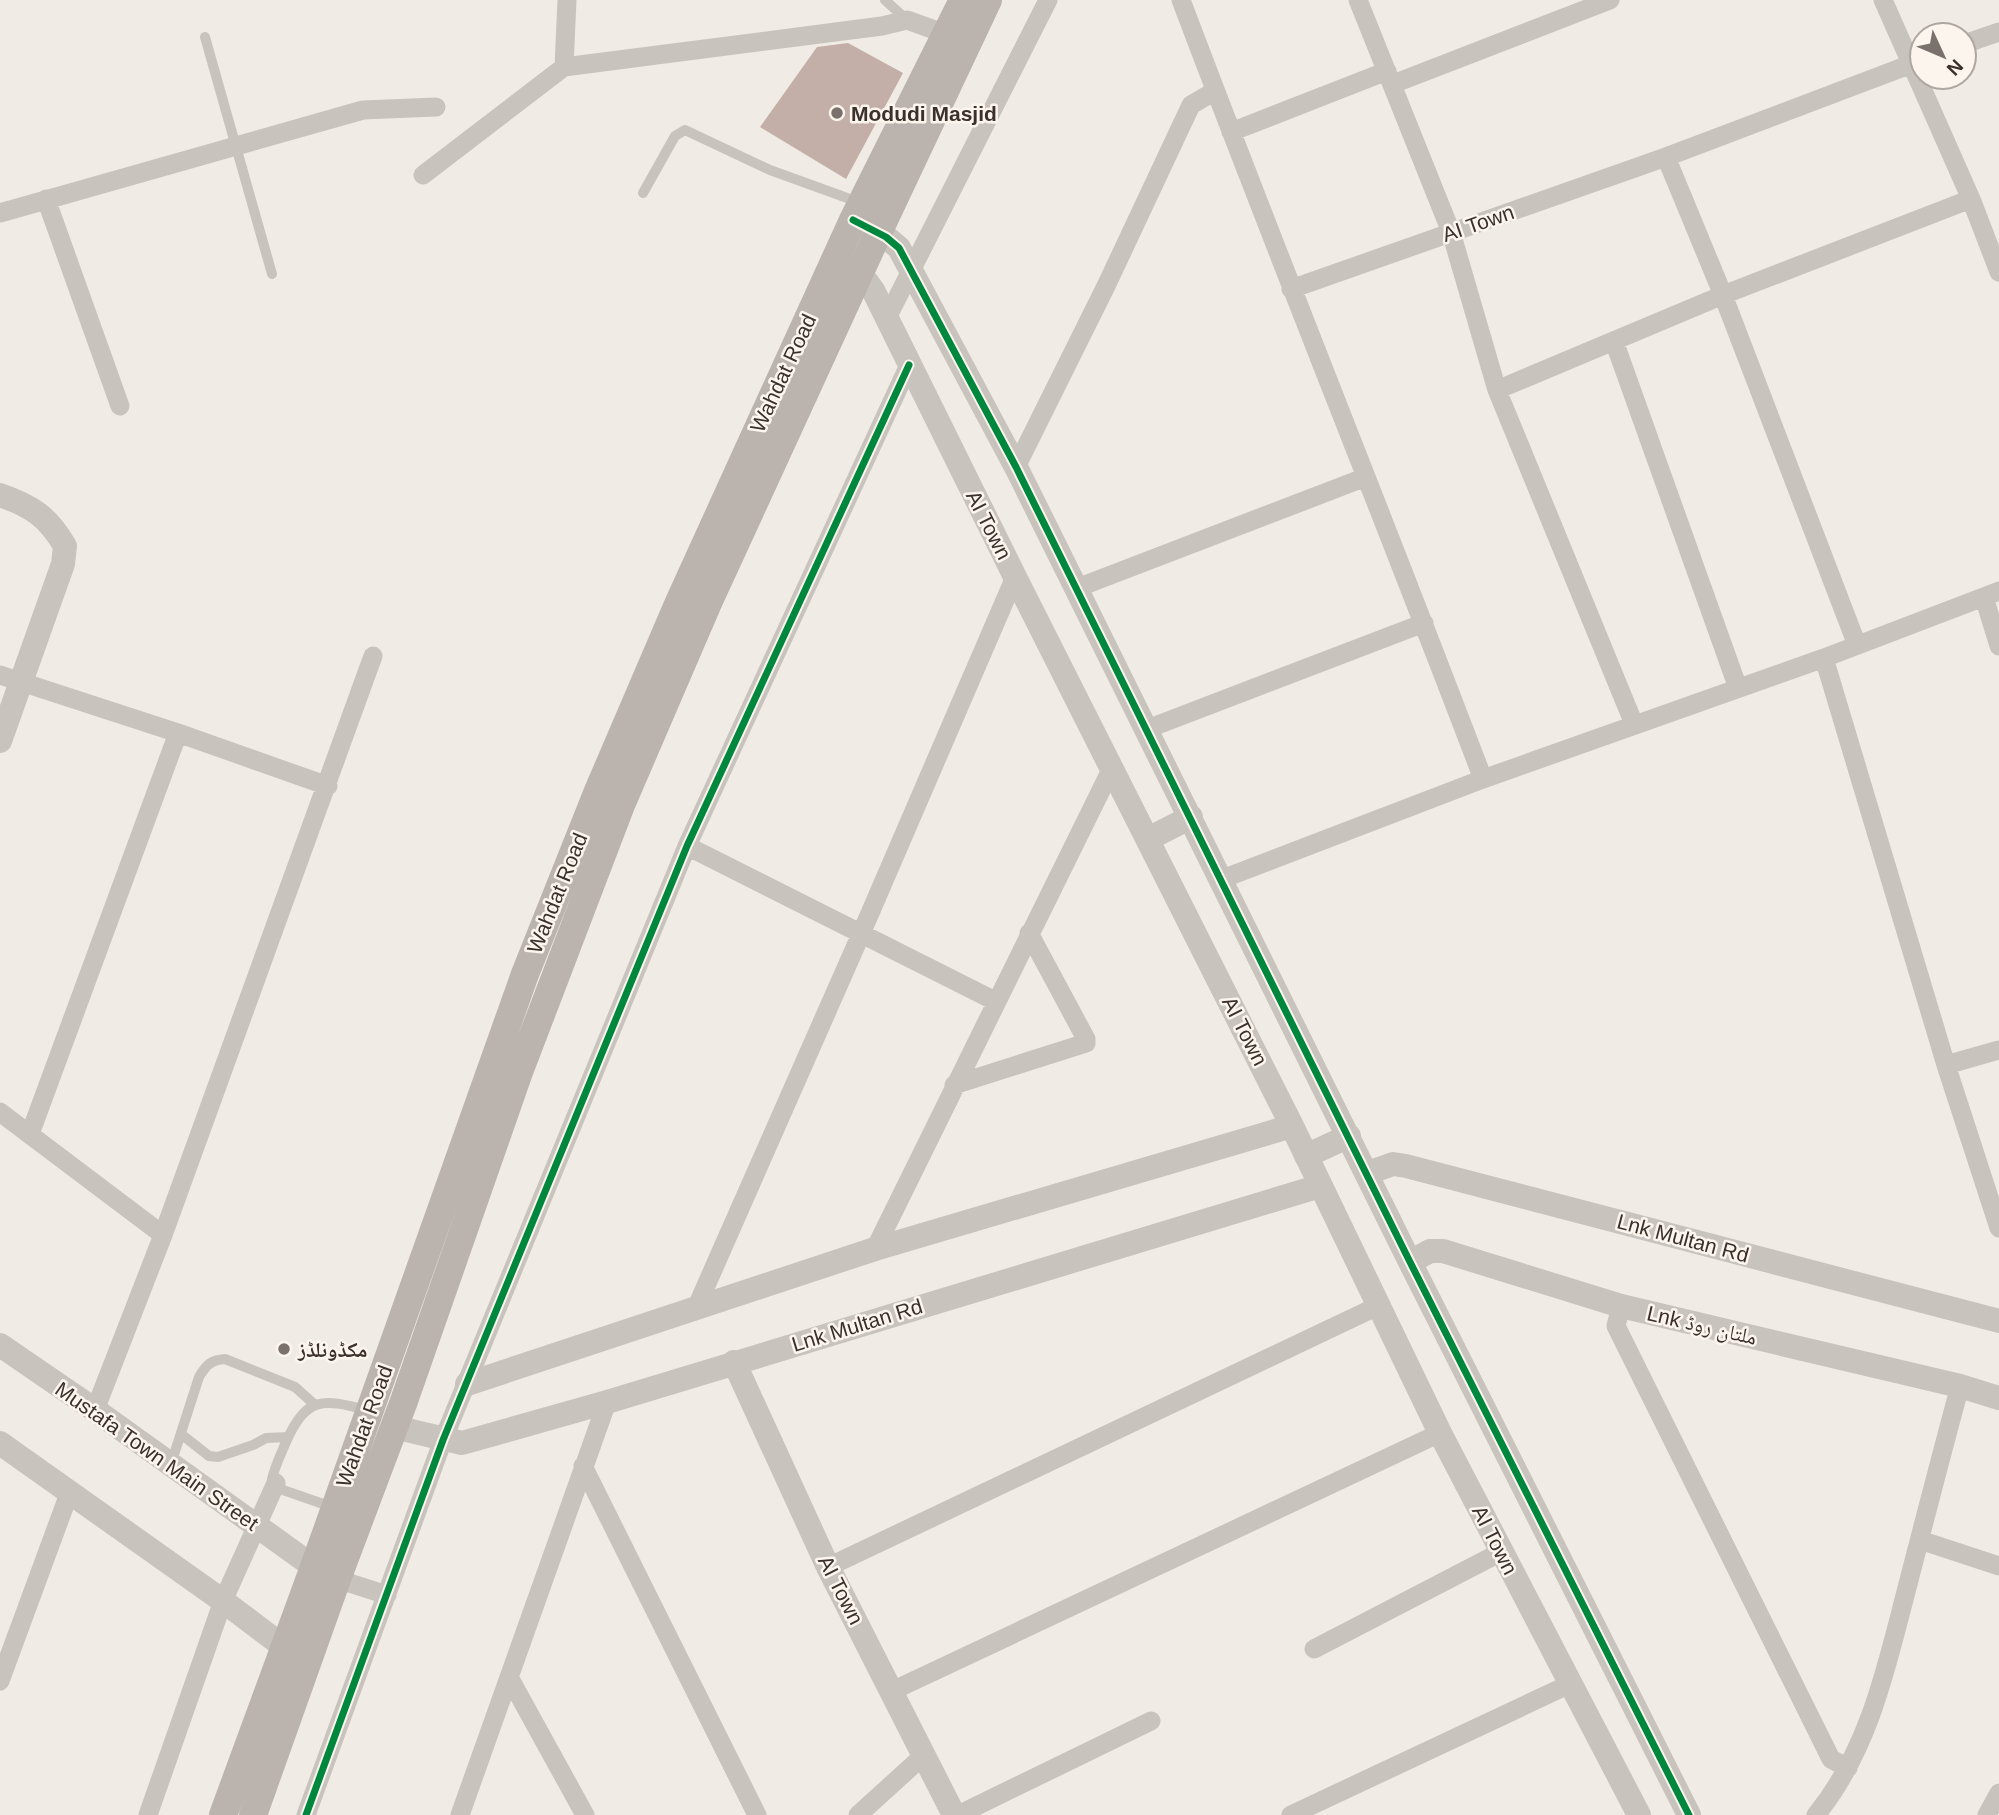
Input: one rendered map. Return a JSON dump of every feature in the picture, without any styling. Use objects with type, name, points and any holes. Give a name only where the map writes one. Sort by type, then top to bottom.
[{"type":"main road","name":"Wahdat Road","points":[[326,1573],[335,1508],[521,986],[598,791],[679,602],[857,211],[963,0]]},
{"type":"main road","name":"Wahdat Road","points":[[223,1815],[296,1652],[326,1573],[394,1427],[519,1072],[621,805],[708,603],[988,0]]},
{"type":"main road","name":"Wahdat Road","points":[[253,1815],[296,1652]]},
{"type":"street","points":[[564,67],[567,0]]},
{"type":"street","points":[[886,320],[1048,0]]},
{"type":"street","points":[[1181,0],[1483,779]]},
{"type":"street","points":[[1358,0],[1451,232],[1497,390],[1633,724]]},
{"type":"street","points":[[1230,132],[1610,0]]},
{"type":"street","points":[[1883,0],[1908,47]]},
{"type":"street","points":[[423,175],[564,67],[882,26],[907,20],[946,34]]},
{"type":"street","points":[[1978,39],[1999,32]]},
{"type":"street","name":"AI Town","points":[[1291,289],[1667,156],[1908,65]]},
{"type":"street","points":[[1016,467],[1107,284],[1191,105],[1215,91]]},
{"type":"street","points":[[1927,91],[1999,272]]},
{"type":"street","points":[[0,213],[363,110],[436,107]]},
{"type":"street","points":[[1667,156],[1857,645]]},
{"type":"street","points":[[46,199],[120,406]]},
{"type":"street","points":[[1497,390],[1723,295],[1970,199]]},
{"type":"street","points":[[857,211],[878,233],[899,248],[1016,467],[1410,1262],[1689,1815]]},
{"type":"street","name":"AI Town","points":[[834,262],[870,286],[1292,1126],[1440,1433],[1570,1684],[1630,1812]]},
{"type":"street","points":[[1614,341],[1738,688]]},
{"type":"street","points":[[306,1815],[443,1440],[687,846],[909,365]]},
{"type":"street","points":[[1077,588],[1366,477]]},
{"type":"street","points":[[0,495],[23,503],[45,518],[65,546],[63,564],[10,678],[0,741]]},
{"type":"street","points":[[697,1306],[1015,576]]},
{"type":"street","points":[[1222,879],[1483,779],[1824,658],[1992,594],[1999,646]]},
{"type":"street","points":[[1147,729],[1424,623]]},
{"type":"street","points":[[96,1410],[328,786],[373,656]]},
{"type":"street","points":[[1824,658],[1946,1065],[1999,1228]]},
{"type":"street","points":[[10,678],[328,786]]},
{"type":"street","points":[[30,1134],[178,733]]},
{"type":"street","points":[[875,1248],[1112,768]]},
{"type":"street","points":[[1148,839],[1191,817]]},
{"type":"street","points":[[687,846],[995,1002]]},
{"type":"street","points":[[954,1085],[1086,1043],[1030,933]]},
{"type":"street","points":[[1946,1065],[1999,1050]]},
{"type":"street","points":[[0,1112],[163,1235]]},
{"type":"street","points":[[467,1384],[875,1248],[1292,1126]]},
{"type":"street","points":[[1306,1156],[1349,1136]]},
{"type":"street","name":"Lnk Multan Rd","points":[[1367,1173],[1393,1164],[1406,1166],[1999,1321]]},
{"type":"street","name":"Lnk Multan Rd","points":[[394,1427],[462,1443],[607,1402],[1320,1186]]},
{"type":"street","name":"Lnk ملتان روڈ","points":[[1410,1262],[1430,1251],[1443,1251],[1621,1306],[1999,1398]]},
{"type":"street","points":[[828,1567],[1380,1305]]},
{"type":"street","points":[[1621,1306],[1616,1326],[1831,1759],[1848,1768]]},
{"type":"street","name":"Mustafa Town Main Street","points":[[0,1345],[326,1573]]},
{"type":"street","name":"AI Town","points":[[734,1362],[828,1567],[923,1756],[956,1815]]},
{"type":"street","points":[[1816,1815],[1833,1794],[1863,1740],[1890,1655],[1959,1387]]},
{"type":"street","points":[[460,1815],[607,1402]]},
{"type":"street","points":[[892,1691],[1440,1433]]},
{"type":"street","points":[[0,1443],[296,1652]]},
{"type":"street","points":[[583,1466],[757,1815]]},
{"type":"street","points":[[148,1815],[223,1601],[275,1483]]},
{"type":"street","points":[[1,1673],[70,1491]]},
{"type":"street","points":[[1920,1540],[1999,1566]]},
{"type":"street","points":[[1314,1649],[1501,1552]]},
{"type":"street","points":[[326,1573],[387,1595]]},
{"type":"street","points":[[509,1677],[585,1815]]},
{"type":"street","points":[[1291,1815],[1570,1684]]},
{"type":"street","points":[[956,1815],[1151,1721]]},
{"type":"street","points":[[858,1815],[923,1756]]},
{"type":"street","points":[[1987,1815],[1999,1793]]},
{"type":"lane","points":[[885,0],[907,20]]},
{"type":"lane","points":[[205,37],[272,274]]},
{"type":"lane","points":[[643,193],[675,136],[685,130],[857,211]]},
{"type":"lane","points":[[170,1464],[199,1377],[205,1366],[215,1360],[225,1359],[295,1387],[314,1404]]},
{"type":"lane","points":[[335,1508],[280,1489],[272,1479],[275,1468],[295,1422],[314,1404],[338,1402],[370,1411]]},
{"type":"lane","points":[[181,1434],[209,1456],[218,1457],[266,1438],[288,1437]]},
{"type":"building","points":[[848,43],[903,73],[846,179],[760,127],[817,47]]},
{"type":"cycle path","points":[[853,220],[886,237],[899,248],[1016,467],[1410,1262],[1689,1815]]},
{"type":"cycle path","points":[[306,1815],[443,1440],[687,846],[909,365]]},
{"type":"place","name":"Modudi Masjid","points":[[837,113]]},
{"type":"place","name":"مکڈونلڈز","points":[[284,1349]]}]
